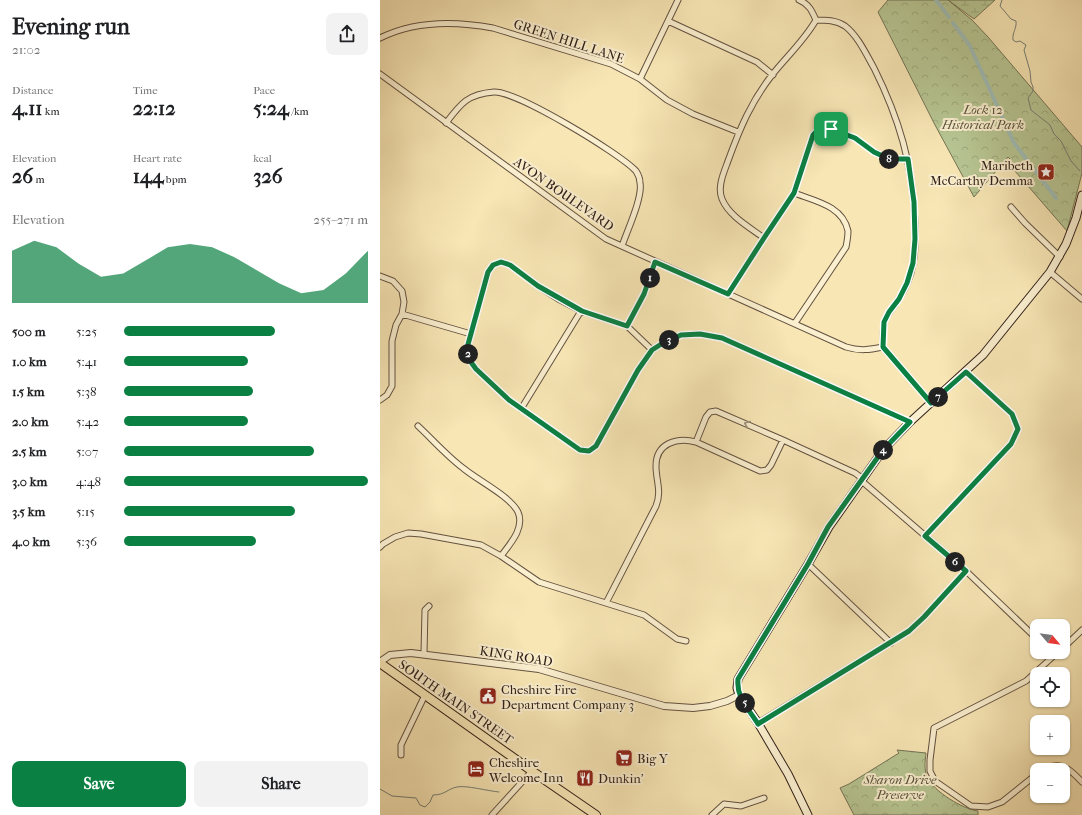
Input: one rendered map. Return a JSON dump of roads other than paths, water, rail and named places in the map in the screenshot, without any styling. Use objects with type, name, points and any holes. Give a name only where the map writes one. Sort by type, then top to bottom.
[{"type":"highway","name":"SOUTH MAIN STREET","points":[[380,662],[596,815]]},
{"type":"main road","points":[[808,815],[793,782],[739,695],[737,688],[738,679],[808,564],[828,527],[883,450],[910,422],[983,356],[1050,272],[1060,257],[1071,232],[1082,195]]},
{"type":"street","points":[[640,79],[678,0]]},
{"type":"street","points":[[799,0],[812,10],[816,20]]},
{"type":"street","points":[[764,238],[727,208],[721,198],[720,187],[738,132],[752,104],[772,75],[807,35],[816,20]]},
{"type":"street","points":[[816,20],[831,20],[844,26],[853,34],[868,56],[898,122],[908,159],[914,202],[915,239],[913,263],[907,283],[899,299],[889,312],[884,322],[883,347],[931,403]]},
{"type":"street","points":[[668,21],[757,62],[772,75]]},
{"type":"street","name":"GREEN HILL LANE","points":[[380,38],[404,29],[448,23],[473,24],[493,28],[611,64],[640,79],[667,100],[693,114],[738,132]]},
{"type":"street","name":"AVON BOULEVARD","points":[[380,74],[606,239],[846,347],[858,350],[869,350],[883,347]]},
{"type":"street","points":[[446,123],[459,104],[470,98],[496,92],[514,97],[563,122],[591,138],[617,156],[637,172],[641,192],[622,246]]},
{"type":"street","points":[[728,294],[794,193],[813,135],[819,129],[831,129],[855,138],[874,152],[889,159],[908,159]]},
{"type":"street","points":[[794,193],[824,204],[836,211],[845,220],[848,233],[846,247],[795,323]]},
{"type":"street","points":[[1011,207],[1060,257]]},
{"type":"street","points":[[652,350],[627,326],[582,311],[538,286],[510,265],[501,262],[493,265],[488,272],[467,348],[468,358],[476,369],[509,400],[580,450],[589,451],[596,446],[638,370],[652,350],[681,335],[700,334],[722,338],[910,422]]},
{"type":"street","points":[[627,326],[644,294],[655,262]]},
{"type":"street","points":[[1050,272],[1082,299]]},
{"type":"street","points":[[380,276],[393,281],[402,290],[404,302],[402,314],[396,325],[392,341],[392,386],[387,395],[380,400]]},
{"type":"street","points":[[521,409],[582,311]]},
{"type":"street","points":[[402,314],[471,334]]},
{"type":"street","points":[[925,536],[1011,444],[1018,429],[1012,414],[966,372]]},
{"type":"street","points":[[696,442],[706,417],[710,412],[716,411],[855,473],[966,571],[1030,632]]},
{"type":"street","points":[[418,426],[462,468],[509,501],[518,512],[520,525],[516,534],[501,556]]},
{"type":"street","points":[[606,603],[660,498],[656,467],[660,452],[665,446],[672,441],[680,440],[696,442],[760,471],[767,470],[771,465],[783,440]]},
{"type":"street","points":[[380,547],[395,537],[408,533],[422,534],[481,545],[501,556],[539,582],[644,615],[677,639],[686,641]]},
{"type":"street","points":[[808,564],[891,643]]},
{"type":"street","points":[[758,724],[909,631],[924,617],[966,571]]},
{"type":"street","points":[[424,653],[424,610],[429,606]]},
{"type":"street","points":[[1070,641],[1082,630]]},
{"type":"street","name":"KING ROAD","points":[[380,662],[390,655],[424,653],[539,669],[664,706],[692,708],[710,706],[728,701],[739,695]]},
{"type":"street","points":[[1030,780],[1002,802],[988,807],[971,806],[935,781],[930,771],[934,728],[1026,682],[1048,659]]},
{"type":"street","points":[[402,755],[401,745],[425,695]]},
{"type":"street","points":[[1070,770],[1082,782]]},
{"type":"street","points":[[492,815],[532,771]]},
{"type":"street","points":[[712,815],[724,804],[741,806],[764,798]]},
{"type":"waterway","points":[[936,0],[949,17]]},
{"type":"waterway","points":[[1002,0],[1000,6],[1011,19],[1016,21],[1013,40],[1016,42],[1020,41],[1026,45],[1024,50],[1033,87],[1033,91],[1028,98],[1031,110],[1050,125],[1054,134],[1061,141],[1071,161],[1080,171]]},
{"type":"waterway","points":[[953,23],[970,46],[1014,143],[1056,198]]},
{"type":"waterway","points":[[380,789],[392,796],[416,798],[420,805],[425,807],[430,802],[433,795],[440,794],[457,787],[471,787],[499,792]]},
{"type":"place","name":"Maribeth McCarthy Demma","points":[[1046,172]]},
{"type":"place","name":"Cheshire Fire Department Company 3","points":[[488,696]]},
{"type":"place","name":"Big Y","points":[[624,758]]},
{"type":"place","name":"Cheshire Welcome Inn","points":[[476,769]]},
{"type":"place","name":"Dunkin'","points":[[585,778]]},
{"type":"park label","name":"Lock 12 Historical Park","points":[[983,116]]},
{"type":"park label","name":"Sharon Drive Preserve","points":[[900,786]]}]
